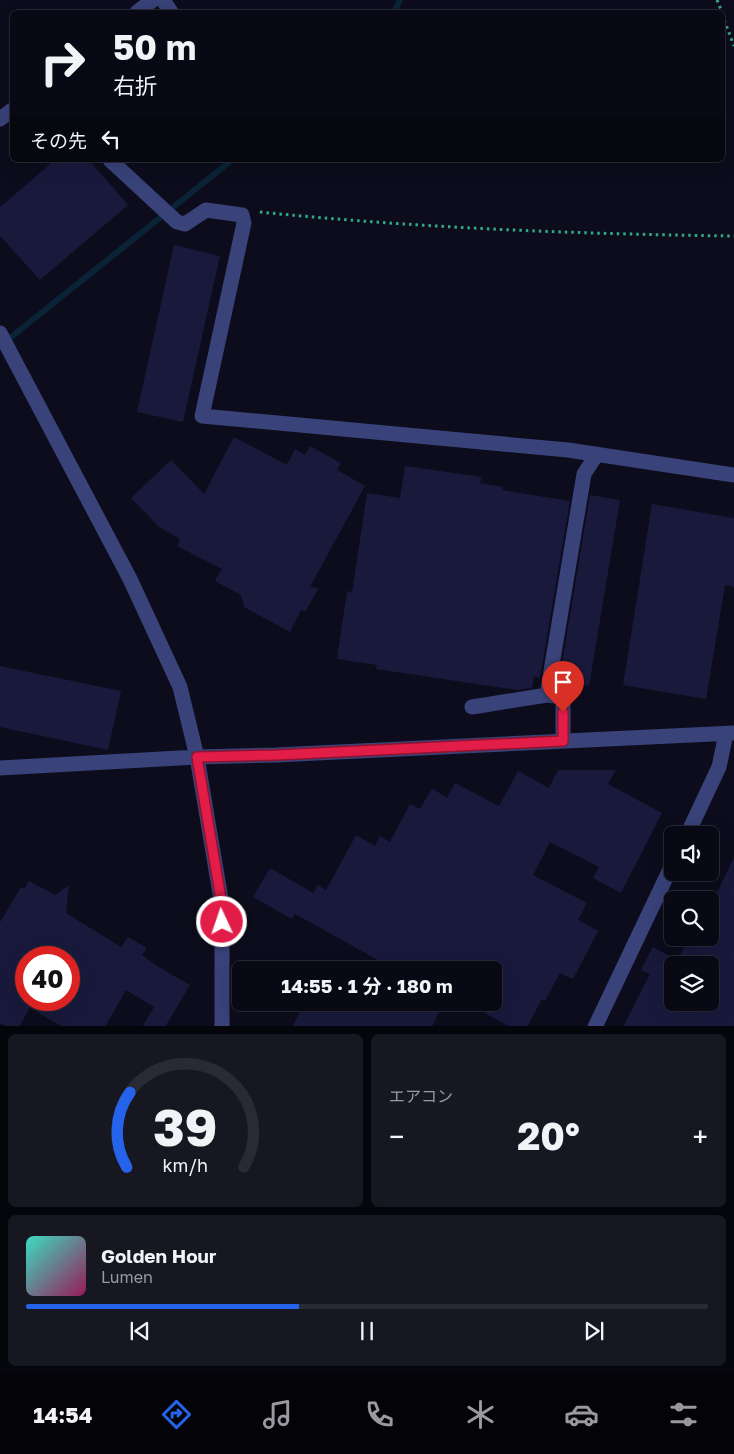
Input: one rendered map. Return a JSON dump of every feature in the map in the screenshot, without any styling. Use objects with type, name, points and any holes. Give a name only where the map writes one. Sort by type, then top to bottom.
[{"type":"street","points":[[140,10],[153,0]]},
{"type":"street","points":[[112,162],[177,222],[185,224],[206,210],[242,215],[244,223],[202,416],[558,449],[734,475]]},
{"type":"street","points":[[0,332],[134,588],[180,688],[197,757],[222,905],[222,1026]]},
{"type":"street","points":[[547,695],[584,474],[597,454]]},
{"type":"street","points":[[472,707],[547,695],[563,697],[563,741]]},
{"type":"street","points":[[0,768],[197,757],[730,734],[719,767],[691,826]]},
{"type":"street","points":[[595,1026],[664,881]]},
{"type":"path","points":[[725,21],[734,46]]},
{"type":"path","points":[[242,215],[251,211],[316,218],[452,227],[734,236]]},
{"type":"building","points":[[53,162],[91,162],[128,205],[40,280],[0,236],[0,207]]},
{"type":"building","points":[[174,245],[220,256],[183,422],[137,412]]},
{"type":"building","points":[[234,437],[287,465],[295,449],[305,455],[310,446],[341,463],[337,470],[365,486],[310,587],[319,588],[305,612],[301,610],[290,632],[244,607],[241,595],[215,581],[222,569],[177,546],[180,539],[159,527],[131,498],[171,460],[204,494]]},
{"type":"building","points":[[405,466],[482,477],[480,483],[503,487],[502,490],[570,501],[540,678],[534,676],[532,688],[517,690],[376,669],[377,665],[337,659],[347,591],[352,592],[367,493],[400,498]]},
{"type":"building","points":[[590,495],[620,500],[589,686],[559,681]]},
{"type":"building","points":[[652,504],[734,518],[734,587],[725,585],[706,699],[623,685]]},
{"type":"building","points":[[0,666],[121,691],[108,750],[0,727]]},
{"type":"building","points":[[558,770],[616,770],[608,784],[662,813],[621,893],[593,878],[599,867],[550,842],[533,875],[587,903],[578,920],[598,931],[573,979],[560,973],[545,1001],[542,999],[528,1026],[508,1026],[481,1011],[502,1011],[502,961],[380,961],[295,914],[292,919],[253,897],[270,868],[313,893],[318,885],[326,890],[356,835],[375,846],[380,836],[390,842],[410,804],[420,809],[432,788],[447,798],[455,783],[499,806],[518,771],[549,788]]},
{"type":"building","points":[[734,858],[734,1026],[624,1026],[650,974],[641,970],[653,947],[670,956],[664,956],[664,1011],[719,1011],[719,956],[680,956],[685,946],[719,946],[718,891]]},
{"type":"building","points":[[29,881],[55,895],[69,885],[66,913],[121,947],[128,937],[147,948],[142,955],[190,985],[166,1026],[143,1026],[154,1007],[126,990],[106,1026],[61,1026],[35,1011],[80,1011],[80,946],[15,946],[15,1011],[28,1011],[20,1026],[5,1026],[0,1023],[0,922],[21,887],[24,889]]},
{"type":"building","points":[[300,1011],[440,1011],[432,1026],[293,1026]]},
{"type":"waterway","points":[[395,10],[400,0]]},
{"type":"waterway","points":[[5,342],[230,162]]},
{"type":"route","points":[[222,922],[222,905],[197,757],[563,741],[563,712]]}]
